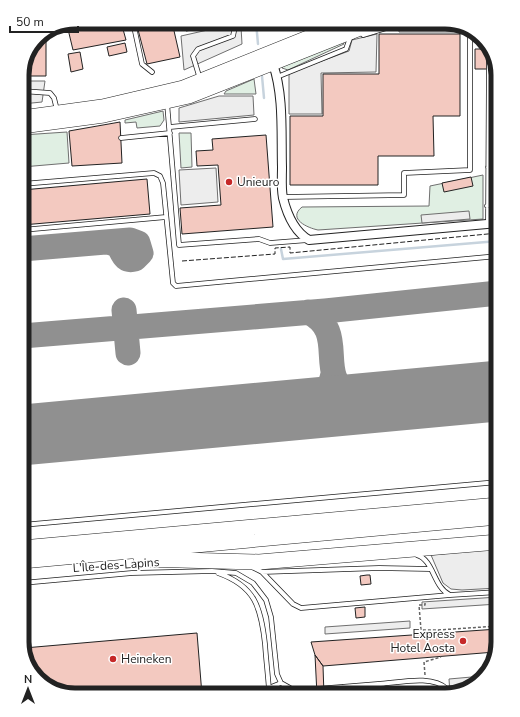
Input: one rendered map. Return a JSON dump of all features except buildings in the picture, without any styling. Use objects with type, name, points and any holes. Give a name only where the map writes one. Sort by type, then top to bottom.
[{"type":"highway","points":[[29,547],[491,506]]},
{"type":"highway","points":[[29,560],[491,518]]},
{"type":"highway","points":[[29,564],[154,558],[241,562],[305,559],[491,543]]},
{"type":"main road","points":[[29,126],[104,116],[167,103],[206,91],[253,66],[330,29]]},
{"type":"main road","points":[[29,115],[58,113],[155,95],[253,66],[273,64],[360,29]]},
{"type":"street","points":[[273,64],[277,77],[283,197],[292,223],[300,235],[309,240],[491,224]]},
{"type":"lane","points":[[134,29],[142,64],[152,72]]},
{"type":"lane","points":[[201,81],[193,56],[195,52],[198,49],[233,36],[234,29]]},
{"type":"lane","points":[[277,77],[346,49],[350,38],[382,29]]},
{"type":"lane","points":[[283,197],[404,195],[404,173],[470,170],[470,37]]},
{"type":"lane","points":[[488,224],[489,63]]},
{"type":"lane","points":[[29,92],[50,93],[54,98],[58,113]]},
{"type":"lane","points":[[167,103],[179,245],[259,239],[270,243],[309,240]]},
{"type":"lane","points":[[170,127],[255,119]]},
{"type":"lane","points":[[121,138],[170,133]]},
{"type":"lane","points":[[29,183],[154,173],[160,176],[163,183],[173,283],[176,286],[491,257]]},
{"type":"lane","points":[[29,229],[166,217]]},
{"type":"lane","points":[[29,524],[491,483]]},
{"type":"lane","points":[[388,552],[420,556],[430,570],[439,587],[450,595]]},
{"type":"lane","points":[[241,562],[262,572],[293,604],[301,608],[491,592]]},
{"type":"lane","points":[[262,572],[379,568],[422,568],[430,570]]},
{"type":"lane","name":"L'Île-des-Lapins","points":[[212,571],[229,577],[243,586],[250,592],[258,605],[262,622],[268,688]]},
{"type":"lane","name":"L'Île-des-Lapins","points":[[29,582],[132,573],[212,571],[236,573],[253,583],[266,600],[272,617],[277,674],[282,683],[274,684],[271,688]]},
{"type":"lane","points":[[343,688],[425,681],[442,684],[446,688]]},
{"type":"lane","points":[[282,683],[289,688]]},
{"type":"lane","points":[[378,684],[384,688]]},
{"type":"path","points":[[425,597],[425,605],[419,605],[421,630],[491,626]]},
{"type":"path","points":[[424,669],[424,662],[441,657]]},
{"type":"green space","points":[[342,41],[344,44],[288,70],[282,68],[283,65]]},
{"type":"green space","points":[[254,79],[256,94],[224,94],[226,91]]},
{"type":"green space","points":[[163,111],[164,120],[160,126],[137,128],[136,122],[125,123],[125,120]]},
{"type":"green space","points":[[67,132],[69,163],[29,166],[29,135]]},
{"type":"green space","points":[[179,133],[191,133],[192,167],[181,168]]},
{"type":"green space","points":[[483,175],[483,219],[318,230],[305,225],[298,219],[297,215],[298,211],[302,207],[429,206],[430,186]]},
{"type":"shaded area","points":[[212,29],[241,29],[242,44],[184,70],[181,36]]},
{"type":"shaded area","points":[[399,29],[448,29],[459,31],[459,32],[399,32]]},
{"type":"shaded area","points":[[377,34],[376,72],[321,73],[322,114],[289,114],[289,73],[349,51],[352,40]]},
{"type":"shaded area","points":[[29,81],[45,81],[42,102],[29,103]]},
{"type":"shaded area","points":[[219,96],[253,96],[254,115],[179,122],[179,108]]},
{"type":"shaded area","points":[[216,168],[218,202],[181,205],[179,170]]},
{"type":"shaded area","points":[[469,211],[470,219],[422,223],[421,215]]},
{"type":"shaded area","points":[[491,549],[491,588],[451,589],[443,583],[431,555]]},
{"type":"shaded area","points":[[491,597],[491,604],[422,609],[422,602]]},
{"type":"shaded area","points":[[410,621],[410,628],[325,634],[325,627]]},
{"type":"shaded area","points":[[474,677],[468,682],[451,688],[450,688],[449,679]]},
{"type":"waterway","points":[[257,29],[258,44]]},
{"type":"waterway","points":[[262,76],[264,98]]},
{"type":"waterway","points":[[281,249],[283,259],[491,242]]},
{"type":"taxiway","points":[[29,248],[130,240],[138,243],[141,253],[135,259],[131,260],[124,256],[118,245],[108,242]]},
{"type":"taxiway","points":[[29,335],[325,311],[491,294]]},
{"type":"taxiway","points":[[124,310],[128,353]]},
{"type":"taxiway","points":[[308,312],[320,320],[327,330],[334,376],[340,386],[350,395],[377,402]]},
{"type":"taxiway","points":[[296,410],[325,393],[333,374]]},
{"type":"runway","points":[[29,434],[491,392]]},
{"type":"fence","points":[[182,261],[275,254],[275,248],[290,247],[290,253],[491,234]]},
{"type":"place","name":"Unieuro","points":[[229,182]]},
{"type":"place","name":"Express Hotel Aosta","points":[[463,641]]},
{"type":"place","name":"Heineken","points":[[113,659]]}]
